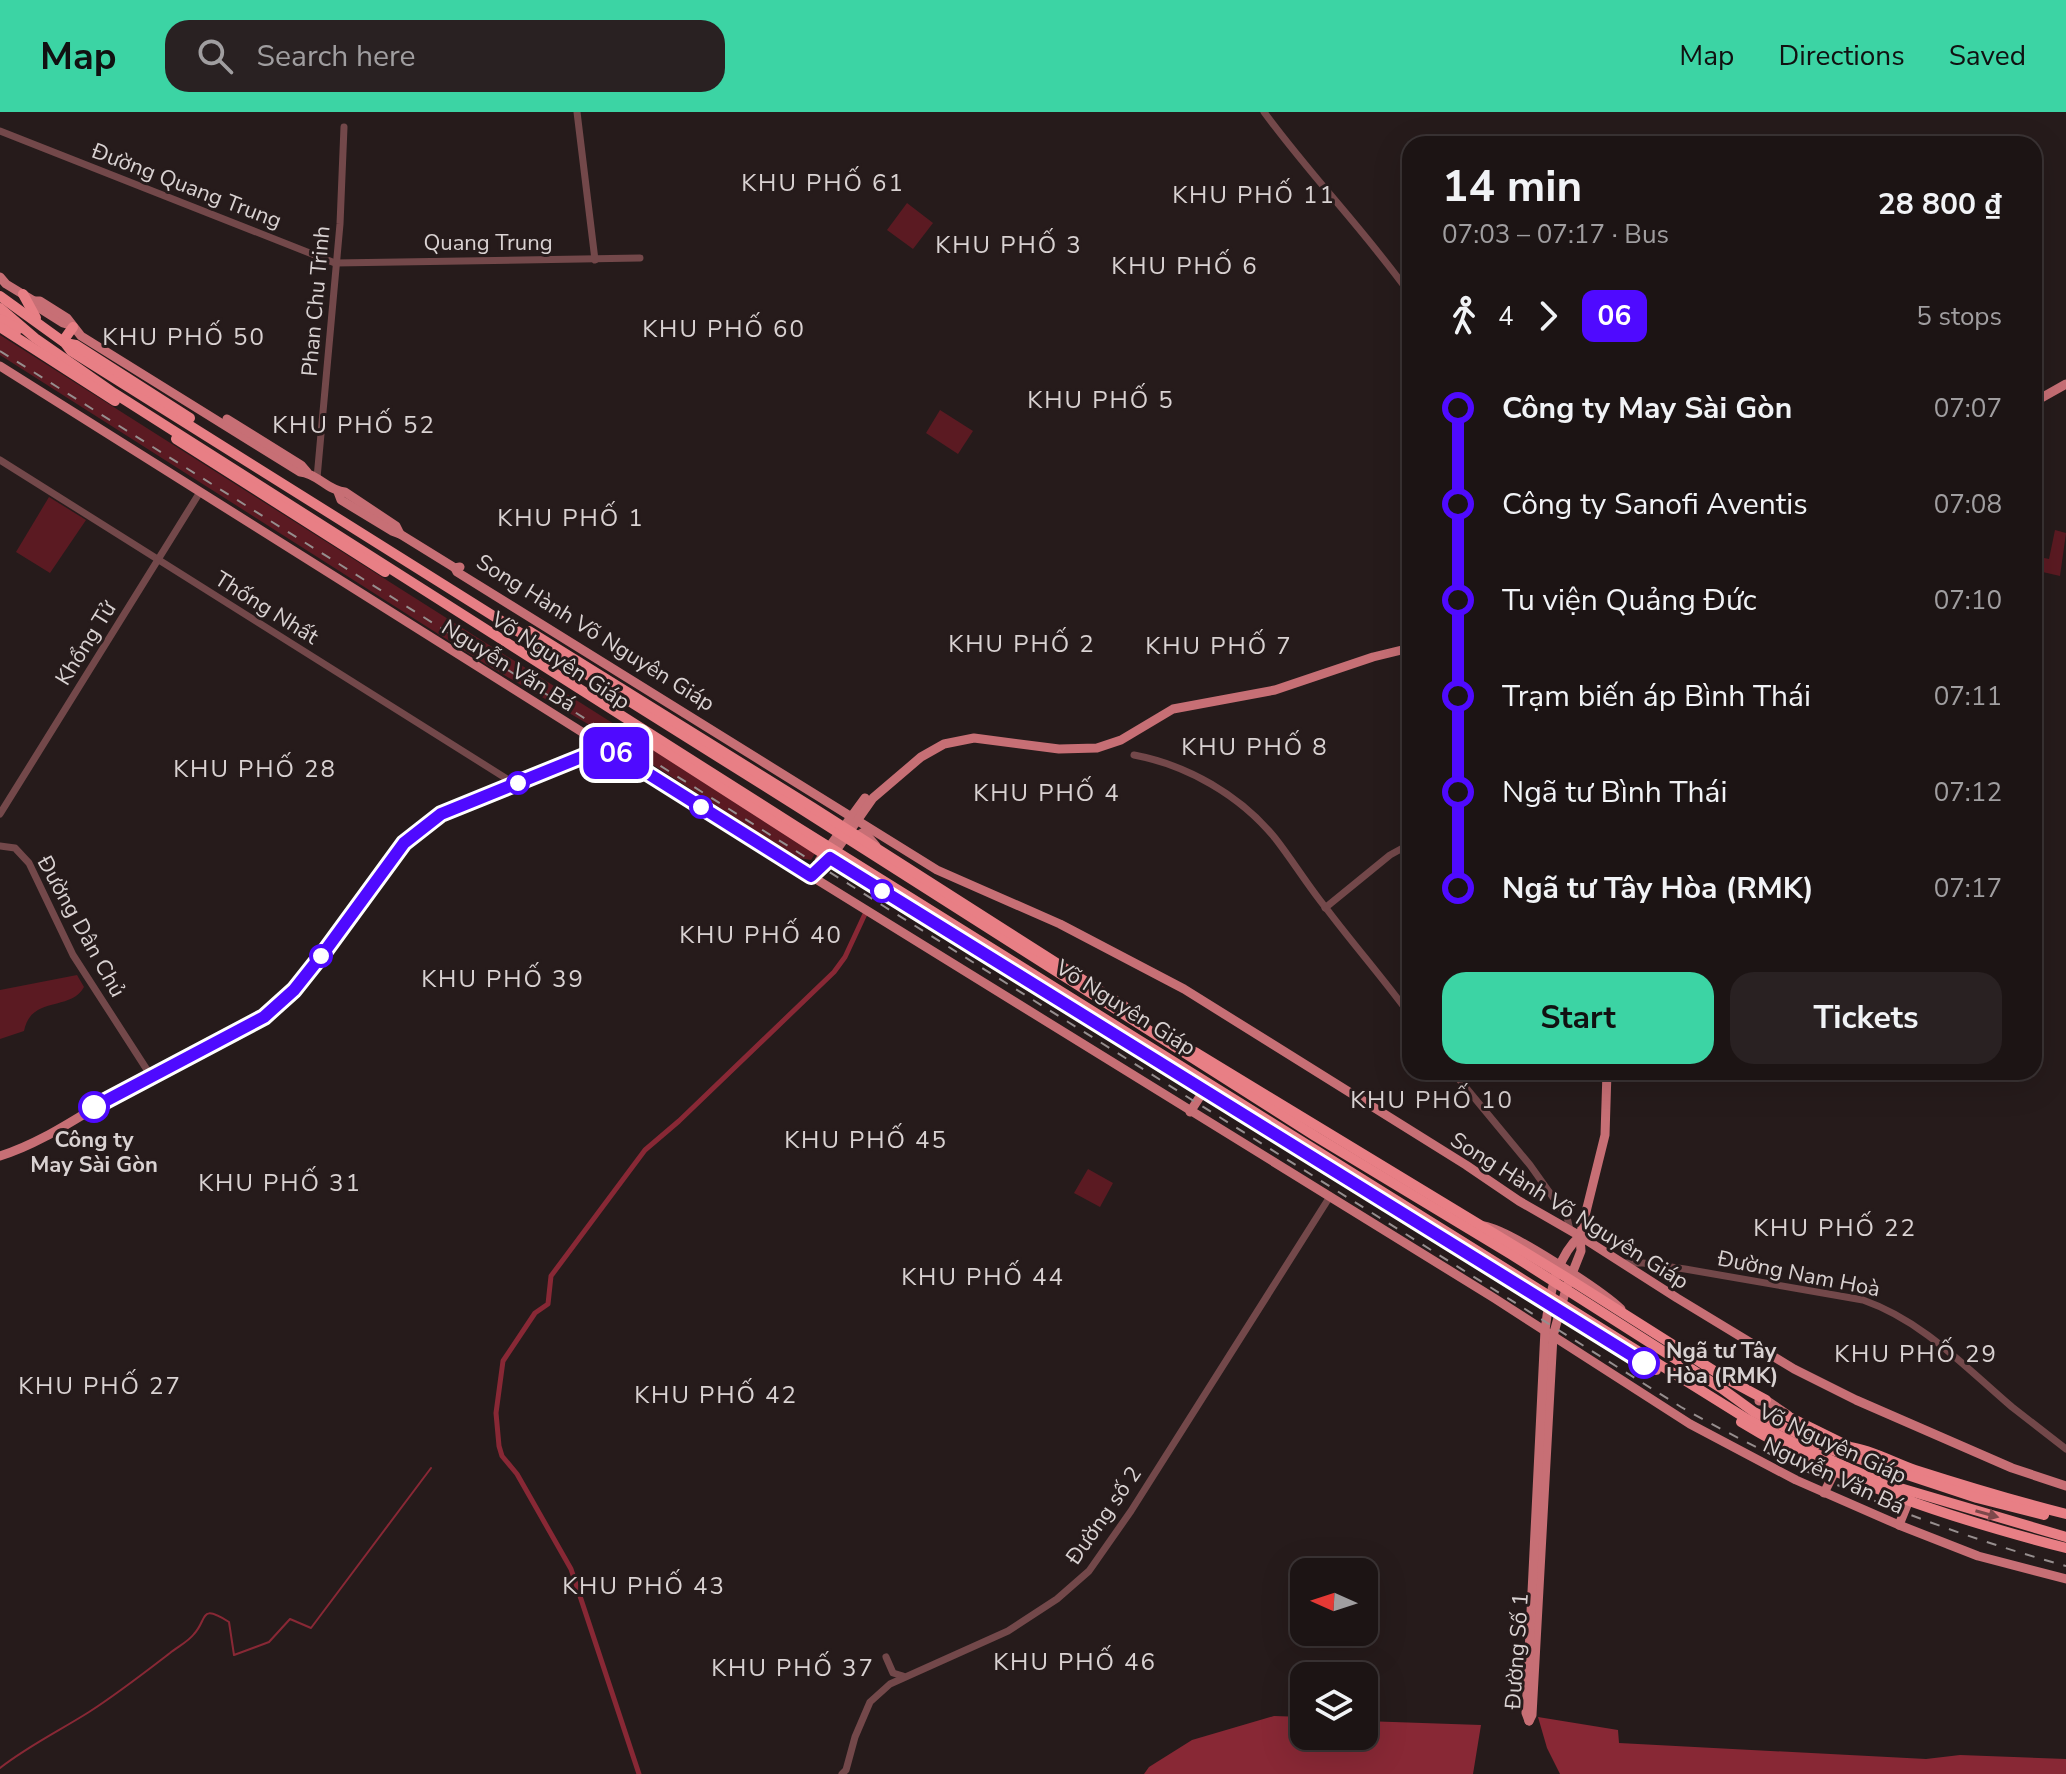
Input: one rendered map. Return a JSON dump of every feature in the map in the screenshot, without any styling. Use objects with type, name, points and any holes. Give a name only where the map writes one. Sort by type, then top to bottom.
[{"type":"highway","points":[[23,294],[39,323]]},
{"type":"highway","name":"Võ Nguyên Giáp","points":[[0,296],[85,360],[848,836],[1315,1136],[1544,1275],[1557,1274]]},
{"type":"highway","name":"Võ Nguyên Giáp","points":[[0,308],[109,393]]},
{"type":"highway","name":"Võ Nguyên Giáp","points":[[0,319],[35,338]]},
{"type":"highway","points":[[64,342],[72,326]]},
{"type":"highway","name":"Võ Nguyên Giáp","points":[[0,327],[380,561],[829,852],[1550,1298],[1754,1430],[1870,1485],[2065,1537]]},
{"type":"highway","name":"Võ Nguyên Giáp","points":[[64,342],[76,345],[812,807],[848,836],[878,849],[1205,1058],[1557,1274]]},
{"type":"highway","name":"Võ Nguyên Giáp","points":[[144,415],[365,561],[410,583]]},
{"type":"highway","points":[[365,561],[380,561]]},
{"type":"highway","points":[[798,807],[812,807]]},
{"type":"highway","points":[[1515,1246],[1525,1263]]},
{"type":"highway","points":[[1557,1274],[1569,1281]]},
{"type":"highway","name":"Võ Nguyên Giáp","points":[[1569,1281],[1628,1316],[1724,1384],[1754,1412],[1824,1447],[1977,1498],[2066,1521]]},
{"type":"highway","name":"Võ Nguyên Giáp","points":[[1569,1281],[1724,1384]]},
{"type":"highway","name":"Võ Nguyên Giáp","points":[[1560,1305],[1759,1425],[1910,1496],[1926,1507],[2066,1548]]},
{"type":"highway","points":[[1724,1384],[1768,1405]]},
{"type":"highway","name":"Võ Nguyên Giáp","points":[[1768,1405],[1850,1447],[1991,1495],[2066,1514]]},
{"type":"highway","points":[[1850,1447],[1859,1457]]},
{"type":"highway","points":[[1870,1485],[1883,1483]]},
{"type":"main road","name":"Song Hành Võ Nguyên Giáp","points":[[2,281],[34,301],[40,301],[67,318],[72,326],[84,330],[301,465],[338,492],[345,492],[457,572],[896,839],[899,848],[953,878],[1095,940],[1184,989],[1519,1201],[1823,1384],[2012,1468],[2066,1486]]},
{"type":"main road","name":"Nguyễn Văn Bá","points":[[0,366],[1488,1297],[1594,1368],[1602,1369],[1713,1437],[1824,1493],[1978,1556],[2066,1579]]},
{"type":"main road","points":[[2042,398],[2066,384]]},
{"type":"main road","points":[[811,876],[820,868],[819,861],[848,836],[855,815],[879,785],[930,751],[967,738],[1059,749],[1097,748],[1121,740],[1173,709],[1275,690],[1402,650]]},
{"type":"main road","name":"Song Hành Võ Nguyên Giáp","points":[[718,733],[818,789],[855,815]]},
{"type":"main road","points":[[0,1156],[25,1148],[151,1076],[264,1017],[302,980],[404,843],[441,814],[606,747]]},
{"type":"main road","name":"Đường Số 1","points":[[1580,1236],[1571,1244],[1550,1298],[1549,1336],[1532,1715],[1529,1721],[1526,1713],[1549,1336],[1581,1251],[1580,1236],[1605,1135],[1607,1080]]},
{"type":"main road","points":[[1190,1112],[1207,1086]]},
{"type":"main road","name":"Võ Nguyên Giáp","points":[[1481,1225],[1497,1229],[1557,1274]]},
{"type":"main road","points":[[1557,1274],[1569,1281]]},
{"type":"main road","name":"Võ Nguyên Giáp","points":[[1768,1405],[1783,1409],[1790,1417]]},
{"type":"main road","points":[[1824,1493],[1835,1471]]},
{"type":"main road","points":[[1899,1525],[1910,1496]]},
{"type":"street","points":[[577,112],[595,260]]},
{"type":"street","points":[[1264,112],[1306,168],[1402,283]]},
{"type":"street","name":"Phan Chu Trinh","points":[[317,478],[340,224],[344,127]]},
{"type":"street","name":"Đường Quang Trung","points":[[0,131],[335,263]]},
{"type":"street","name":"Quang Trung","points":[[335,263],[640,258]]},
{"type":"street","name":"Thống Nhất","points":[[0,460],[515,784]]},
{"type":"street","name":"Khổng Tử","points":[[0,814],[200,492]]},
{"type":"street","points":[[1134,755],[1169,763],[1232,798],[1275,838],[1325,908],[1402,1005]]},
{"type":"street","name":"Đường Dân Chủ","points":[[0,846],[15,848],[29,863],[73,955],[151,1076]]},
{"type":"street","points":[[1325,908],[1402,848]]},
{"type":"street","points":[[1460,1080],[1530,1165],[1567,1217],[1570,1230]]},
{"type":"street","name":"Đường số 2","points":[[842,1774],[870,1702],[890,1684],[1008,1631],[1057,1599],[1089,1571],[1125,1521],[1329,1198]]},
{"type":"street","name":"Đường Nam Hoà","points":[[1621,1263],[1643,1263],[1740,1278],[1882,1306],[1960,1358],[2014,1408],[2066,1449]]},
{"type":"street","points":[[886,1657],[893,1673],[905,1677]]},
{"type":"shaded area","points":[[907,203],[933,223],[913,249],[887,230]]},
{"type":"shaded area","points":[[0,335],[816,852],[811,860],[799,858],[784,849],[605,734],[487,665],[0,355]]},
{"type":"shaded area","points":[[940,410],[973,431],[958,454],[926,433]]},
{"type":"shaded area","points":[[49,497],[86,520],[50,573],[16,552]]},
{"type":"shaded area","points":[[2055,530],[2066,533],[2060,576],[2042,572],[2042,558],[2049,559]]},
{"type":"shaded area","points":[[77,975],[84,987],[78,995],[34,1012],[24,1031],[0,1039],[0,990]]},
{"type":"shaded area","points":[[1088,1169],[1113,1183],[1100,1207],[1074,1193]]},
{"type":"shaded area","points":[[1274,1716],[1290,1717],[1290,1750],[1378,1750],[1378,1721],[1481,1725],[1473,1774],[1144,1774],[1149,1767],[1192,1740]]},
{"type":"shaded area","points":[[1538,1717],[1618,1730],[1619,1743],[1926,1759],[1960,1755],[2066,1759],[2066,1774],[1560,1774],[1547,1748]]},
{"type":"waterway","points":[[639,1774],[571,1569],[517,1474],[502,1456],[496,1413],[503,1361],[535,1313],[548,1304],[551,1276],[645,1150],[834,972],[845,957],[865,914]]},
{"type":"waterway","points":[[0,1768],[89,1712],[189,1640],[208,1613],[229,1622],[234,1655],[269,1642],[290,1619],[311,1628],[431,1468]]},
{"type":"railway","points":[[0,351],[1681,1407],[1774,1456],[1868,1498],[1966,1535],[2066,1566]]},
{"type":"bus line","name":"06","points":[[94,1107],[241,1031],[281,1003],[359,907],[404,843],[441,814],[606,747],[811,876],[830,858],[1644,1363]]},
{"type":"place","name":"Công ty May Sài Gòn","points":[[94,1107]]},
{"type":"place","name":"Ngã tư Tây Hòa (RMK)","points":[[1644,1363]]},
{"type":"district","name":"KHU PHỐ 61","points":[[823,183]]},
{"type":"district","name":"KHU PHỐ 11","points":[[1254,195]]},
{"type":"district","name":"KHU PHỐ 3","points":[[1009,245]]},
{"type":"district","name":"KHU PHỐ 6","points":[[1185,266]]},
{"type":"district","name":"KHU PHỐ 60","points":[[724,329]]},
{"type":"district","name":"KHU PHỐ 50","points":[[184,337]]},
{"type":"district","name":"KHU PHỐ 5","points":[[1101,400]]},
{"type":"district","name":"KHU PHỐ 52","points":[[354,425]]},
{"type":"district","name":"KHU PHỐ 1","points":[[571,518]]},
{"type":"district","name":"KHU PHỐ 2","points":[[1022,644]]},
{"type":"district","name":"KHU PHỐ 7","points":[[1219,646]]},
{"type":"district","name":"KHU PHỐ 8","points":[[1255,747]]},
{"type":"district","name":"KHU PHỐ 28","points":[[255,769]]},
{"type":"district","name":"KHU PHỐ 4","points":[[1047,793]]},
{"type":"district","name":"KHU PHỐ 40","points":[[761,935]]},
{"type":"district","name":"KHU PHỐ 39","points":[[503,979]]},
{"type":"district","name":"KHU PHỐ 10","points":[[1432,1100]]},
{"type":"district","name":"KHU PHỐ 45","points":[[866,1140]]},
{"type":"district","name":"KHU PHỐ 31","points":[[280,1183]]},
{"type":"district","name":"KHU PHỐ 22","points":[[1835,1228]]},
{"type":"district","name":"KHU PHỐ 44","points":[[983,1277]]},
{"type":"district","name":"KHU PHỐ 29","points":[[1916,1354]]},
{"type":"district","name":"KHU PHỐ 27","points":[[100,1386]]},
{"type":"district","name":"KHU PHỐ 42","points":[[716,1395]]},
{"type":"district","name":"KHU PHỐ 43","points":[[644,1586]]},
{"type":"district","name":"KHU PHỐ 46","points":[[1075,1662]]},
{"type":"district","name":"KHU PHỐ 37","points":[[793,1668]]}]
